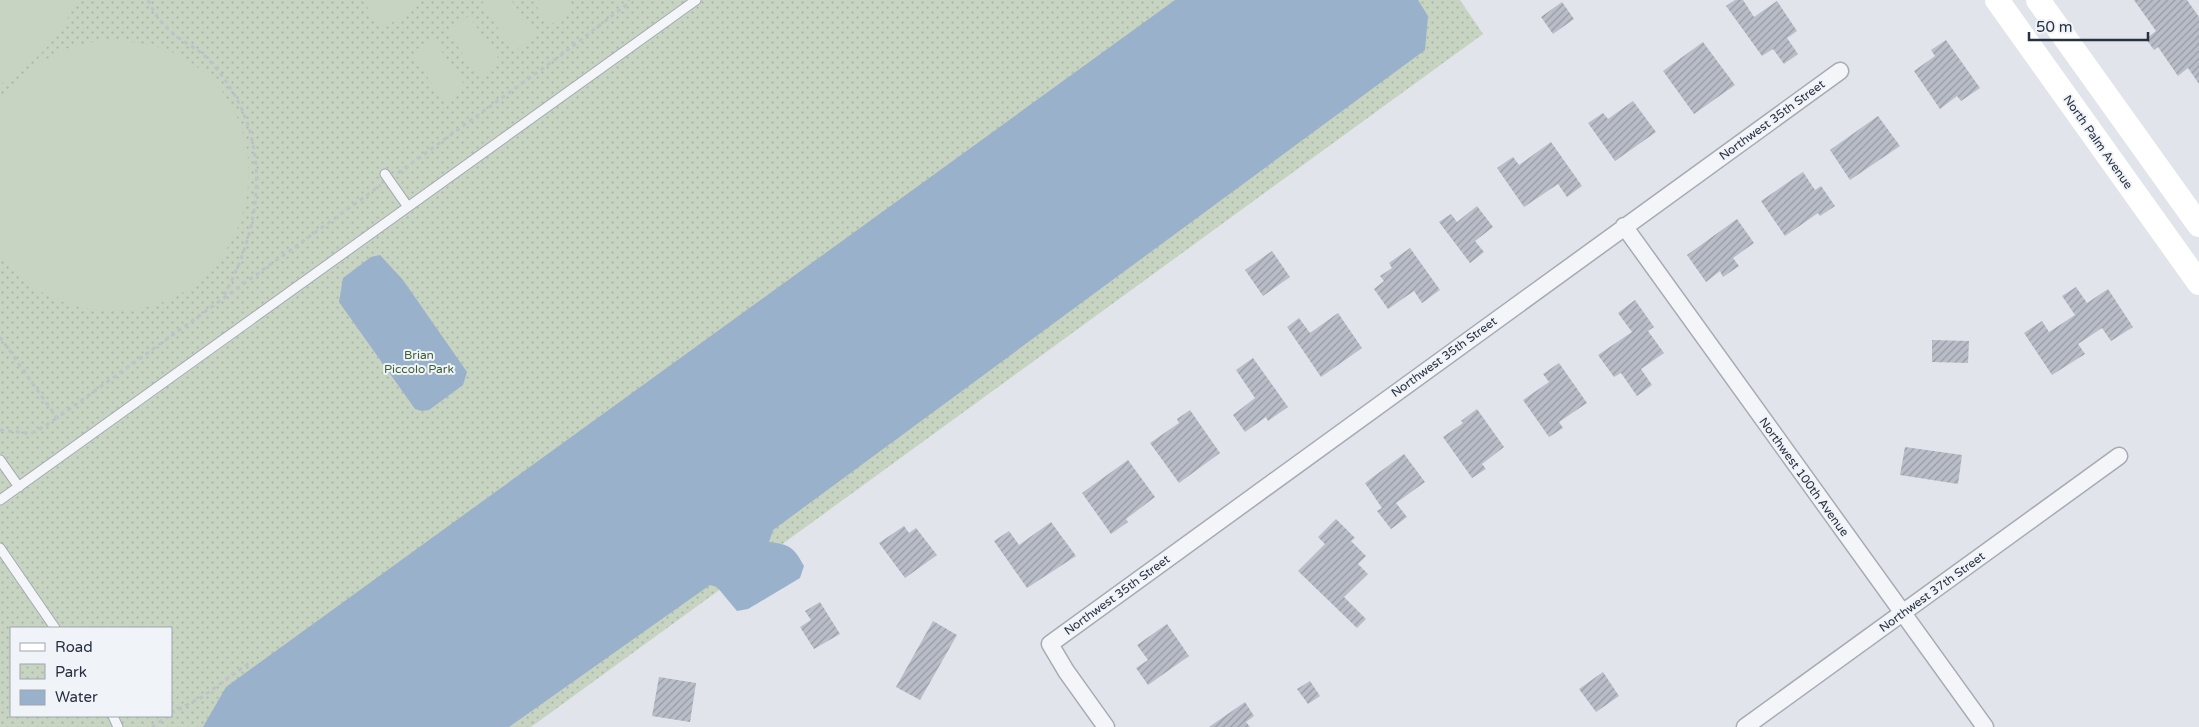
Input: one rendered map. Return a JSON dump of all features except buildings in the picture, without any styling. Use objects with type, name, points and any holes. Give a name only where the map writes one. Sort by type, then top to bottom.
[{"type":"main road","name":"North Palm Avenue","points":[[1997,0],[2199,284]]},
{"type":"main road","points":[[2038,0],[2199,225]]},
{"type":"street","name":"Northwest 35th Street","points":[[1106,727],[1066,671],[1050,644],[1840,71]]},
{"type":"street","name":"Northwest 100th Avenue","points":[[1624,226],[1985,727]]},
{"type":"street","name":"Northwest 37th Street","points":[[1745,727],[2119,456]]},
{"type":"lane","points":[[0,500],[696,0]]},
{"type":"lane","points":[[387,177],[408,207]]},
{"type":"lane","points":[[0,460],[19,486]]},
{"type":"lane","points":[[0,548],[54,627]]},
{"type":"path","points":[[148,0],[167,29],[198,50],[219,73],[240,104],[253,143],[258,184],[252,221],[244,249],[222,300]]},
{"type":"path","points":[[0,430],[26,433],[35,432],[57,418],[222,300],[387,177],[569,49],[626,5],[629,0]]},
{"type":"path","points":[[0,338],[57,418]]},
{"type":"path","points":[[172,712],[202,697],[249,663]]},
{"type":"path","points":[[152,727],[167,717]]},
{"type":"green space","name":"Brian Piccolo Park","points":[[0,0],[1460,0],[1483,34],[531,727],[0,727]]},
{"type":"green space","points":[[0,0],[76,0],[62,28],[54,39],[25,67],[0,85]]},
{"type":"green space","points":[[362,0],[422,0],[423,1],[383,29]]},
{"type":"green space","points":[[487,0],[511,0],[536,35],[514,51],[481,4]]},
{"type":"green space","points":[[532,0],[564,0],[571,10],[550,25]]},
{"type":"green space","points":[[469,16],[501,62],[479,77],[447,31]]},
{"type":"green space","points":[[102,40],[139,43],[167,50],[176,54],[215,83],[239,120],[248,162],[245,205],[229,245],[202,279],[164,302],[116,311],[78,307],[54,299],[22,278],[0,252],[0,102],[30,68],[65,49]]},
{"type":"green space","points":[[434,40],[466,87],[445,102],[412,55]]},
{"type":"water","points":[[1175,0],[1418,0],[1428,16],[1425,50],[773,530],[769,542],[782,544],[794,550],[804,566],[800,578],[748,609],[737,611],[717,587],[710,585],[509,727],[203,727],[226,687]]},
{"type":"water","points":[[380,255],[403,280],[467,372],[463,385],[429,410],[415,409],[339,302],[343,278],[371,257]]}]
